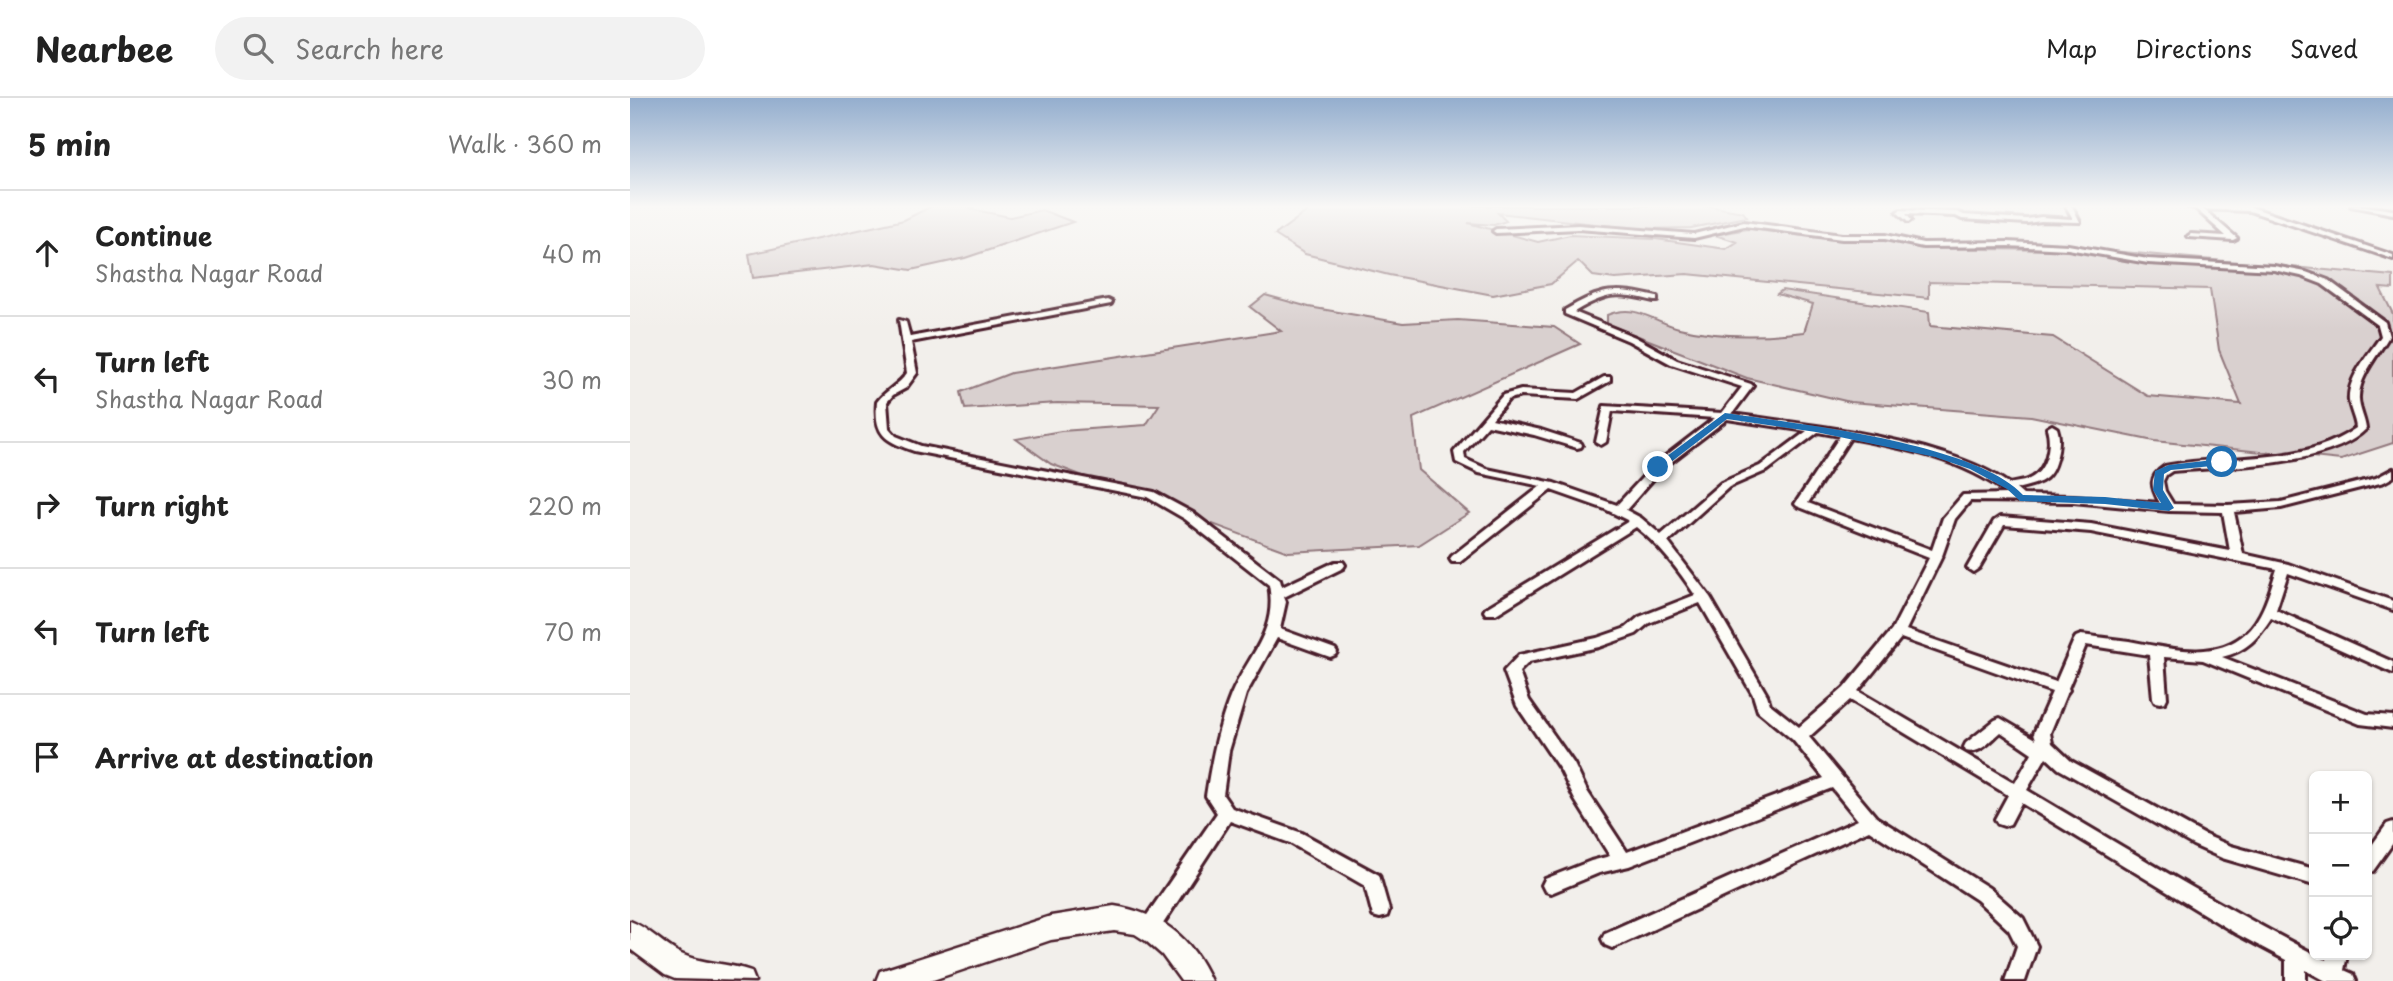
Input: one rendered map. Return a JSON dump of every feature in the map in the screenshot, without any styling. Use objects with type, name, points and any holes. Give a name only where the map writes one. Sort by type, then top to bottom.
[{"type":"main road","points":[[890,981],[972,952],[1090,918],[1135,920],[1150,927],[1178,952],[1197,981]]},
{"type":"main road","points":[[630,933],[675,966],[741,981]]},
{"type":"street","points":[[2069,247],[2148,261],[2237,264],[2318,278],[2354,301],[2382,324],[2385,336],[2358,382],[2354,396],[2361,423],[2361,429],[2355,436],[2305,455],[2169,468],[2159,473],[2157,478],[2158,490],[2169,508]]},
{"type":"street","points":[[2366,247],[2393,257]]},
{"type":"street","points":[[1618,511],[1658,467],[1725,416],[1748,386],[1674,362],[1632,339],[1568,312],[1592,297],[1615,290],[1654,299]]},
{"type":"street","points":[[906,341],[1108,302]]},
{"type":"street","points":[[902,322],[912,373],[903,386],[890,393],[882,402],[879,420],[889,436],[918,449],[1150,494],[1189,516],[1275,583],[1279,602],[1272,631],[1239,694],[1221,751],[1214,796],[1226,813],[1296,838],[1373,881],[1380,910]]},
{"type":"street","points":[[1606,379],[1578,396],[1513,394],[1506,397],[1459,452],[1460,460],[1481,470],[1550,485],[1618,511],[1637,521],[1662,541],[1703,597],[1760,695],[1763,707],[1799,736],[1870,821],[1983,894],[2016,924],[2027,946],[2015,981]]},
{"type":"street","points":[[1601,442],[1608,408],[1725,416],[1816,429],[1937,455],[1973,467],[2010,487],[2020,498]]},
{"type":"street","points":[[1485,421],[1537,432],[1577,445]]},
{"type":"street","points":[[2010,487],[2035,481],[2049,469],[2054,437],[2052,428]]},
{"type":"street","points":[[1662,541],[1725,485],[1764,468],[1816,429]]},
{"type":"street","points":[[1846,435],[1801,504],[1936,556]]},
{"type":"street","points":[[1799,736],[1849,692],[1898,632],[1936,556],[1949,518],[1967,498],[2084,499],[2169,508],[2228,509],[2281,505],[2380,480],[2393,472]]},
{"type":"street","points":[[1456,559],[1550,485]]},
{"type":"street","points":[[2228,509],[2237,556]]},
{"type":"street","points":[[1491,611],[1637,521]]},
{"type":"street","points":[[1973,568],[2000,521],[2091,528],[2237,556],[2284,568],[2393,606]]},
{"type":"street","points":[[1278,595],[1339,565]]},
{"type":"street","points":[[2207,656],[2245,645],[2270,612],[2284,568]]},
{"type":"street","points":[[1623,861],[1581,795],[1568,768],[1522,702],[1511,671],[1524,658],[1599,642],[1630,631],[1644,620],[1703,597]]},
{"type":"street","points":[[2270,612],[2393,668]]},
{"type":"street","points":[[1272,631],[1330,652]]},
{"type":"street","points":[[1898,632],[2062,690]]},
{"type":"street","points":[[2004,819],[2043,749],[2042,733],[2081,640],[2156,652],[2207,656],[2365,720],[2393,722]]},
{"type":"street","points":[[2156,652],[2160,698]]},
{"type":"street","points":[[1849,692],[2242,928],[2296,955],[2338,970]]},
{"type":"street","points":[[1972,747],[2000,724],[2065,765],[2199,840],[2228,853],[2309,876]]},
{"type":"street","points":[[1551,885],[1597,866],[1623,861],[1836,780]]},
{"type":"street","points":[[1150,927],[1226,813]]},
{"type":"street","points":[[1612,939],[1870,821]]},
{"type":"street","points":[[2372,859],[2393,829]]},
{"type":"street","points":[[2296,955],[2296,981]]},
{"type":"shaded area","points":[[780,247],[997,247],[965,258],[911,270],[874,264],[753,278],[749,254]]},
{"type":"shaded area","points":[[1294,247],[1917,247],[2112,251],[2393,276],[2393,289],[2380,288],[2393,314],[2393,443],[2341,460],[2154,441],[2031,416],[1850,402],[1747,378],[1607,324],[1607,315],[1627,311],[1644,314],[1679,328],[1710,334],[1757,336],[1804,332],[1813,304],[1777,294],[1782,290],[1929,312],[1930,326],[2053,337],[2148,396],[2241,404],[2219,350],[2210,289],[1929,282],[1929,298],[1687,274],[1615,279],[1593,276],[1578,261],[1551,284],[1493,295],[1389,275],[1305,254]]},
{"type":"shaded area","points":[[1265,295],[1309,307],[1403,323],[1458,320],[1554,327],[1580,344],[1413,418],[1419,470],[1469,513],[1419,545],[1288,552],[1051,464],[1016,439],[1061,431],[1146,425],[1159,405],[1057,403],[965,409],[961,392],[1011,373],[1281,331],[1250,307]]},
{"type":"route","points":[[1658,467],[1725,416],[1816,429],[1909,447],[1973,467],[2010,487],[2020,498],[2105,501],[2169,508],[2158,490],[2159,473],[2169,468],[2222,462]]}]
